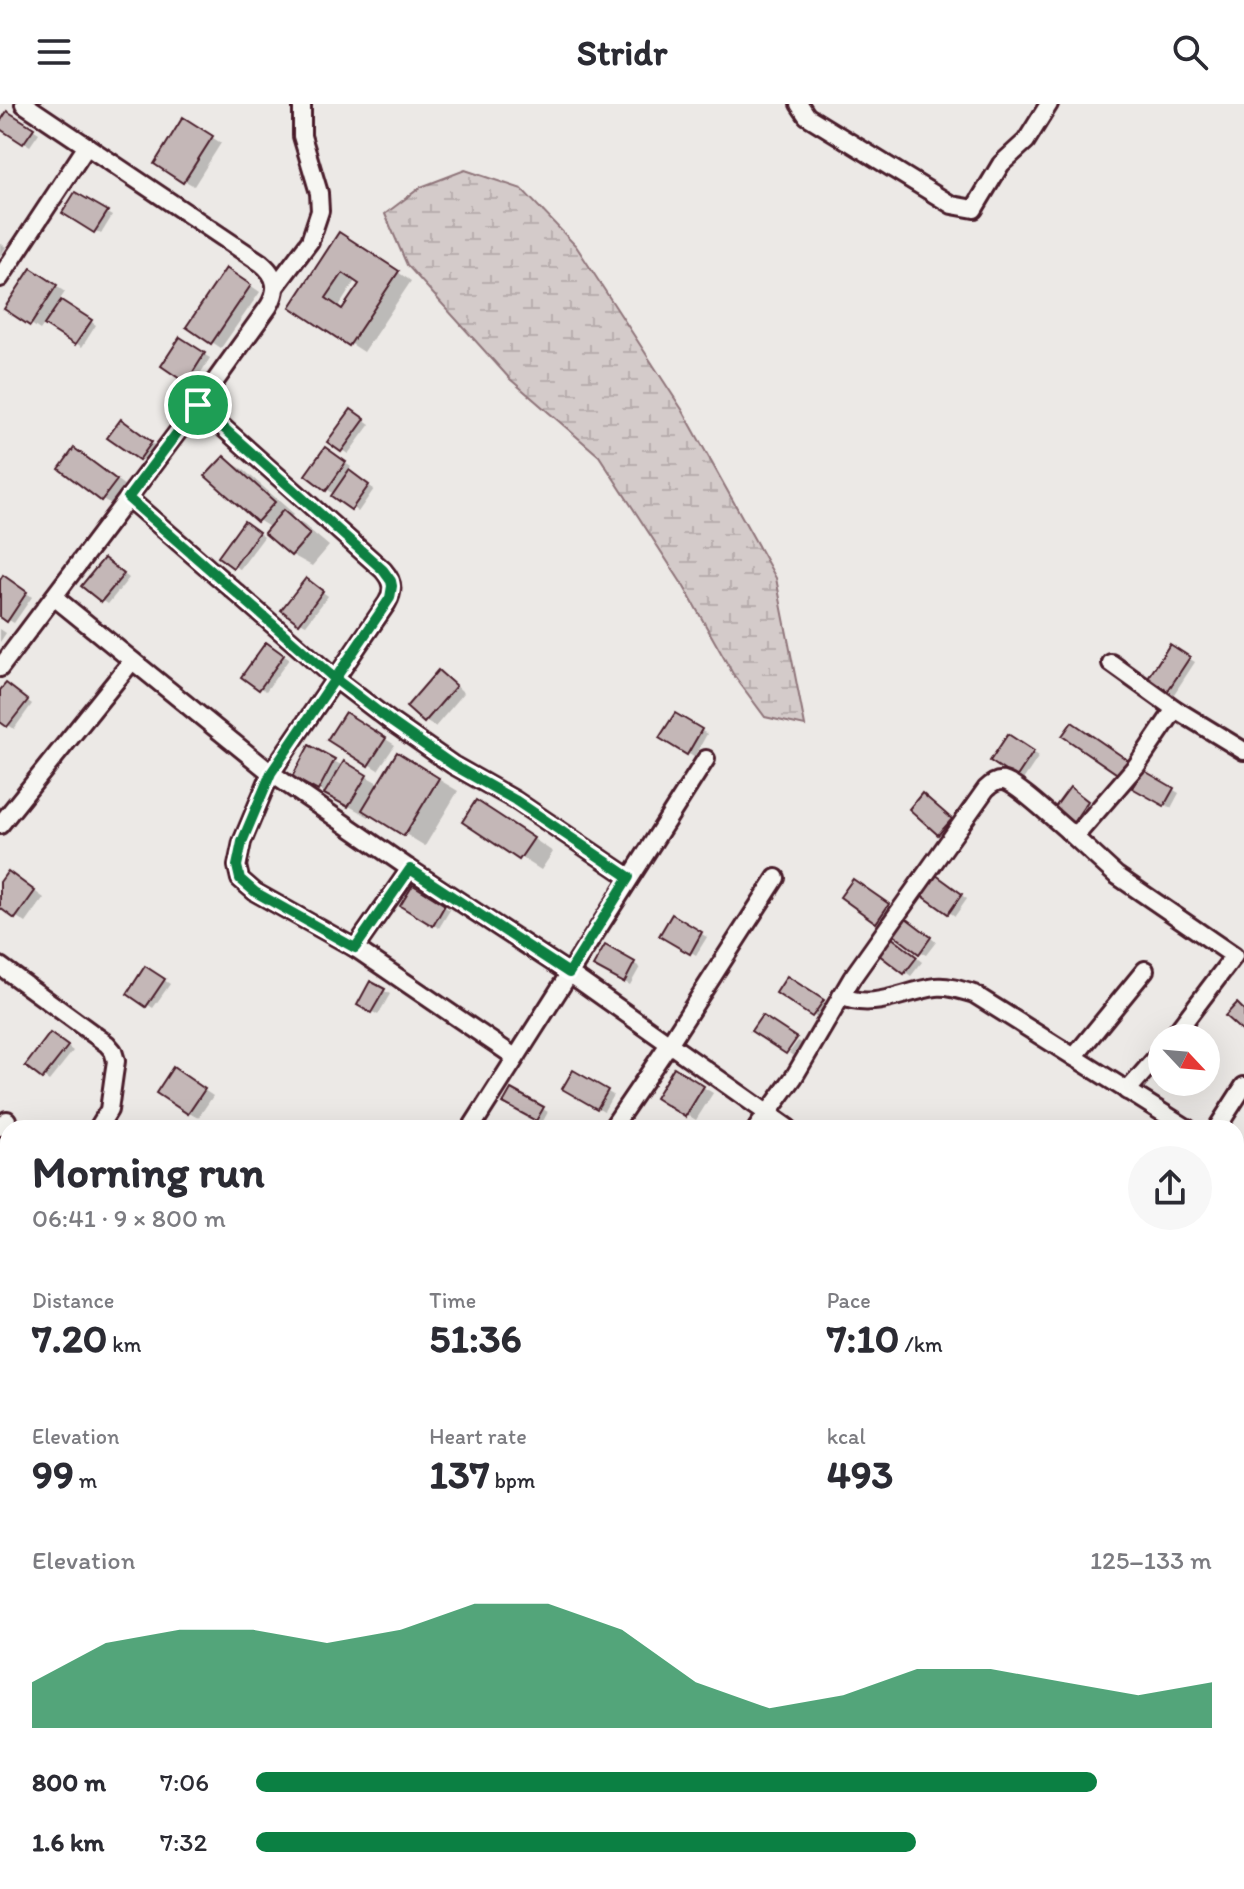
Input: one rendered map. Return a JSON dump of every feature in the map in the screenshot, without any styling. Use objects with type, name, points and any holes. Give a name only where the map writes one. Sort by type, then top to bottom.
[{"type":"street","points":[[24,104],[261,263],[269,269],[276,286]]},
{"type":"street","points":[[0,668],[198,405],[269,306],[276,286],[310,241],[320,211],[319,193],[302,136],[302,104]]},
{"type":"street","points":[[799,104],[807,116],[952,205],[974,209],[1001,164],[1026,141],[1049,104]]},
{"type":"street","points":[[0,278],[87,146]]},
{"type":"street","points":[[198,405],[383,570],[391,581],[392,591],[387,603],[271,773],[242,842],[237,873],[255,892],[355,948],[515,1057]]},
{"type":"street","points":[[128,498],[334,678],[393,723],[629,877]]},
{"type":"street","points":[[54,597],[271,773],[569,973],[777,1120]]},
{"type":"street","points":[[0,825],[132,661]]},
{"type":"street","points":[[1111,663],[1175,709],[1244,751]]},
{"type":"street","points":[[1068,831],[1075,834],[1081,831],[1137,765],[1175,709]]},
{"type":"street","points":[[476,1120],[706,759]]},
{"type":"street","points":[[762,1120],[794,1077],[841,996],[902,906],[993,783],[1005,781],[1012,785],[1116,875],[1234,956],[1183,1024]]},
{"type":"street","points":[[355,948],[410,869]]},
{"type":"street","points":[[617,1120],[776,878]]},
{"type":"street","points":[[0,966],[113,1051],[116,1061],[109,1110],[103,1120]]},
{"type":"street","points":[[1074,1057],[1145,970]]},
{"type":"street","points":[[841,996],[867,1002],[935,987],[954,987],[974,994],[1174,1120]]},
{"type":"street","points":[[1127,1091],[1148,1067]]},
{"type":"street","points":[[1222,1120],[1244,1086]]},
{"type":"green space","points":[[465,170],[522,189],[576,246],[683,411],[776,578],[805,726],[765,717],[733,674],[684,587],[599,456],[510,379],[407,265],[385,214],[421,187]]},
{"type":"building","points":[[7,111],[34,128],[23,144],[0,129],[0,122]]},
{"type":"building","points":[[183,117],[213,136],[183,183],[154,164]]},
{"type":"building","points":[[75,192],[108,211],[94,233],[62,213]]},
{"type":"building","points":[[339,232],[399,271],[349,346],[290,307]],"holes":[[[343,273],[359,284],[342,309],[326,298]]]},
{"type":"building","points":[[31,268],[57,285],[30,326],[4,309]]},
{"type":"building","points":[[226,268],[251,285],[211,344],[186,327]]},
{"type":"building","points":[[61,300],[92,320],[75,345],[44,325]]},
{"type":"building","points":[[180,337],[205,353],[186,383],[161,366]]},
{"type":"building","points":[[351,409],[365,419],[341,452],[327,442]]},
{"type":"building","points":[[121,419],[152,442],[139,460],[107,438]]},
{"type":"building","points":[[325,447],[346,462],[326,491],[305,475]]},
{"type":"building","points":[[74,448],[117,480],[101,501],[59,469]]},
{"type":"building","points":[[224,456],[275,502],[257,522],[205,476]]},
{"type":"building","points":[[349,470],[369,485],[351,510],[331,496]]},
{"type":"building","points":[[283,510],[310,534],[291,556],[264,533]]},
{"type":"building","points":[[244,521],[259,532],[233,568],[218,557]]},
{"type":"building","points":[[104,558],[124,574],[101,602],[81,586]]},
{"type":"building","points":[[3,575],[27,592],[7,622],[0,617],[0,580]]},
{"type":"building","points":[[306,578],[323,591],[299,624],[281,610]]},
{"type":"building","points":[[266,642],[284,655],[259,690],[241,677]]},
{"type":"building","points":[[1170,644],[1190,657],[1167,692],[1147,680]]},
{"type":"building","points":[[438,670],[456,686],[424,723],[406,707]]},
{"type":"building","points":[[6,683],[28,700],[7,727],[0,722],[0,690]]},
{"type":"building","points":[[345,712],[386,738],[368,766],[327,740]]},
{"type":"building","points":[[675,713],[702,729],[687,755],[659,738]]},
{"type":"building","points":[[1072,722],[1129,761],[1119,775],[1062,736]]},
{"type":"building","points":[[1008,734],[1034,751],[1016,778],[990,761]]},
{"type":"building","points":[[309,745],[335,759],[318,791],[292,777]]},
{"type":"building","points":[[397,752],[439,778],[404,836],[362,810]]},
{"type":"building","points":[[344,761],[367,775],[348,807],[324,794]]},
{"type":"building","points":[[1143,770],[1174,788],[1164,806],[1132,788]]},
{"type":"building","points":[[1070,787],[1088,801],[1072,824],[1053,810]]},
{"type":"building","points":[[922,793],[952,819],[938,835],[909,809]]},
{"type":"building","points":[[476,800],[534,838],[519,860],[462,822]]},
{"type":"building","points":[[8,871],[35,891],[15,919],[0,908],[0,882]]},
{"type":"building","points":[[932,872],[962,894],[948,914],[917,892]]},
{"type":"building","points":[[853,879],[889,904],[876,923],[840,897]]},
{"type":"building","points":[[413,885],[445,905],[433,926],[400,906]]},
{"type":"building","points":[[672,914],[702,932],[690,954],[659,936]]},
{"type":"building","points":[[902,915],[931,937],[919,954],[890,932]]},
{"type":"building","points":[[887,934],[917,957],[904,974],[874,951]]},
{"type":"building","points":[[605,945],[635,962],[624,983],[593,966]]},
{"type":"building","points":[[145,966],[165,979],[146,1007],[127,994]]},
{"type":"building","points":[[787,976],[824,1000],[812,1017],[776,993]]},
{"type":"building","points":[[370,981],[385,989],[371,1013],[357,1005]]},
{"type":"building","points":[[1237,1003],[1244,1010],[1244,1033],[1225,1016]]},
{"type":"building","points":[[762,1015],[797,1038],[786,1054],[751,1031]]},
{"type":"building","points":[[50,1033],[68,1046],[42,1079],[25,1066]]},
{"type":"building","points":[[173,1067],[205,1089],[188,1114],[156,1093]]},
{"type":"building","points":[[674,1067],[704,1086],[685,1117],[655,1098]]},
{"type":"building","points":[[573,1070],[608,1090],[597,1109],[562,1089]]},
{"type":"building","points":[[511,1089],[544,1107],[534,1120],[503,1103]]},
{"type":"route","points":[[198,405],[128,498],[334,678],[393,723],[629,877],[569,973],[410,869],[355,948],[255,892],[240,879],[237,866],[242,842],[271,773],[334,678],[387,603],[392,586],[383,570],[198,405]]}]
